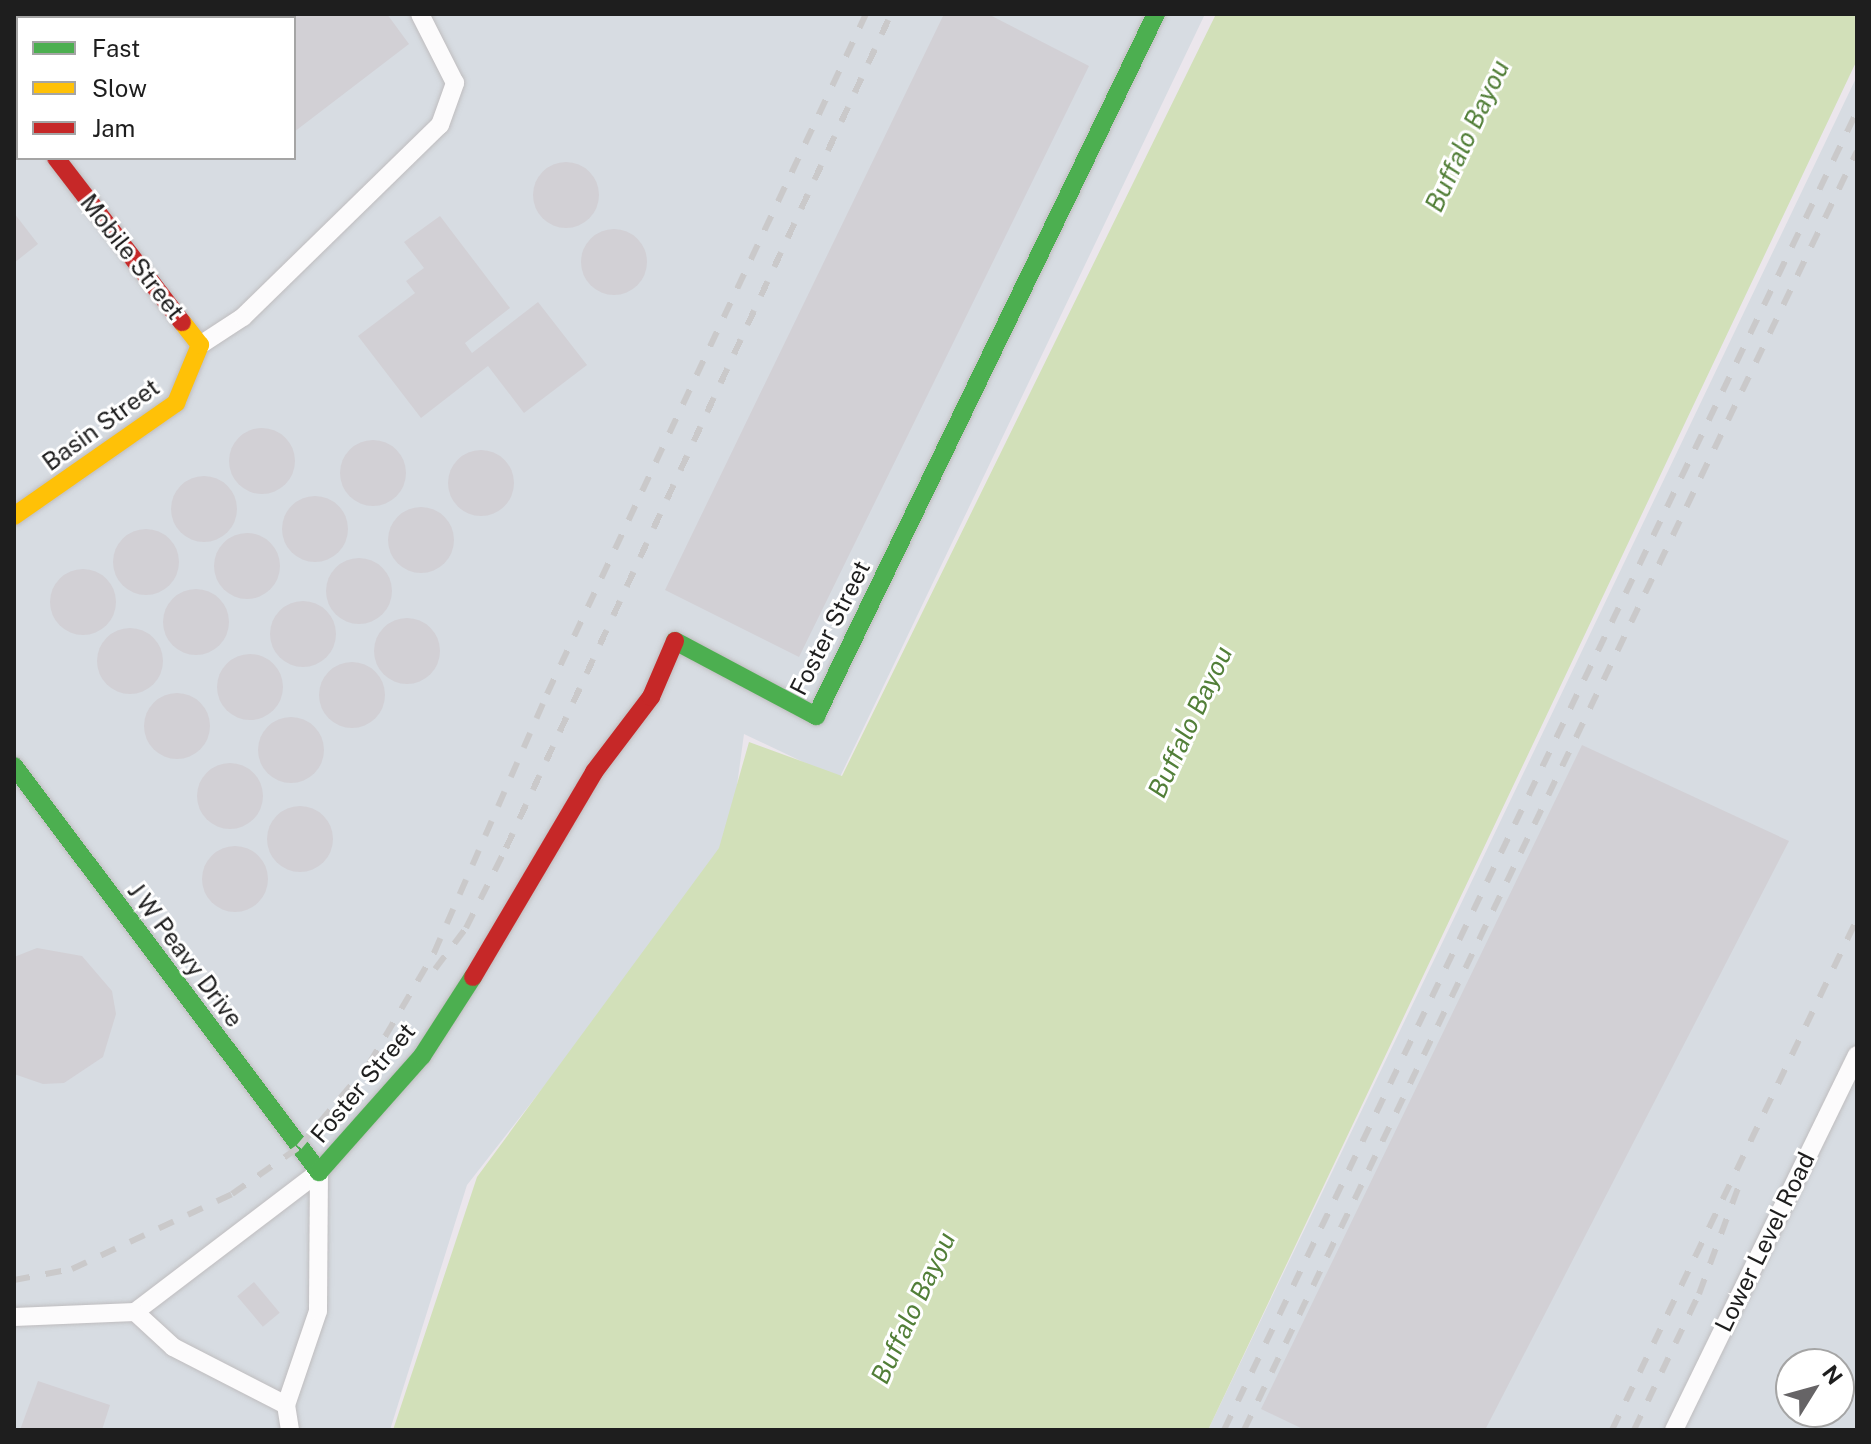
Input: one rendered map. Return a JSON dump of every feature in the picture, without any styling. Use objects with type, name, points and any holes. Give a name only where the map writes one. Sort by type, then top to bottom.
[{"type":"street","name":"Foster Street","points":[[319,1172],[422,1056],[517,911],[594,772],[651,697],[676,639],[816,716],[1156,14]]},
{"type":"street","name":"Mobile Street","points":[[57,160],[200,352]]},
{"type":"street","name":"Basin Street","points":[[14,516],[176,403],[200,352]]},
{"type":"street","name":"J W Peavy Drive","points":[[14,766],[319,1172]]},
{"type":"lane","points":[[200,352],[243,317],[440,125],[455,83],[420,14]]},
{"type":"lane","name":"Lower Level Road","points":[[1674,1430],[1857,1055]]},
{"type":"lane","points":[[14,1317],[135,1312],[319,1172]]},
{"type":"lane","points":[[290,1430],[286,1405],[318,1311],[319,1172]]},
{"type":"lane","points":[[135,1312],[173,1347],[286,1405]]},
{"type":"shaded area","points":[[14,14],[1205,14],[839,779],[744,734],[728,851],[467,1185],[390,1430],[14,1430]]},
{"type":"shaded area","points":[[1857,76],[1857,1430],[1208,1430],[1458,910]]},
{"type":"water","name":"Buffalo Bayou","points":[[1216,14],[1857,14],[1857,60],[1208,1430],[393,1430],[477,1177],[719,848],[749,742],[842,776]]},
{"type":"building","points":[[96,14],[193,14],[190,16]]},
{"type":"building","points":[[195,14],[387,14],[409,44],[296,130],[296,16]]},
{"type":"building","points":[[944,14],[988,14],[1089,66],[799,657],[665,590]]},
{"type":"building","points":[[566,162],[579,165],[589,172],[596,182],[599,195],[596,208],[589,218],[579,225],[566,228],[553,225],[543,218],[536,208],[533,195],[536,182],[543,172],[553,165]]},
{"type":"building","points":[[14,213],[38,244],[14,263]]},
{"type":"building","points":[[440,216],[510,308],[465,343],[472,353],[538,302],[587,365],[524,413],[488,366],[421,418],[358,336],[415,293],[406,281],[424,268],[404,242]]},
{"type":"building","points":[[614,229],[627,232],[637,239],[644,249],[647,262],[644,275],[637,285],[627,292],[614,295],[601,292],[591,285],[584,275],[581,262],[584,249],[591,239],[601,232]]},
{"type":"building","points":[[262,428],[275,431],[285,438],[292,448],[295,461],[292,474],[285,484],[275,491],[262,494],[249,491],[239,484],[232,474],[229,461],[232,448],[239,438],[249,431]]},
{"type":"building","points":[[373,440],[386,443],[396,450],[403,460],[406,473],[403,486],[396,496],[386,503],[373,506],[360,503],[350,496],[343,486],[340,473],[343,460],[350,450],[360,443]]},
{"type":"building","points":[[481,450],[494,453],[504,460],[511,470],[514,483],[511,496],[504,506],[494,513],[481,516],[468,513],[458,506],[451,496],[448,483],[451,470],[458,460],[468,453]]},
{"type":"building","points":[[204,476],[217,479],[227,486],[234,496],[237,509],[234,522],[227,532],[217,539],[204,542],[191,539],[181,532],[174,522],[171,509],[174,496],[181,486],[191,479]]},
{"type":"building","points":[[315,496],[328,499],[338,506],[345,516],[348,529],[345,542],[338,552],[328,559],[315,562],[302,559],[292,552],[285,542],[282,529],[285,516],[292,506],[302,499]]},
{"type":"building","points":[[421,507],[434,510],[444,517],[451,527],[454,540],[451,553],[444,563],[434,570],[421,573],[408,570],[398,563],[391,553],[388,540],[391,527],[398,517],[408,510]]},
{"type":"building","points":[[146,529],[159,532],[169,539],[176,549],[179,562],[176,575],[169,585],[159,592],[146,595],[133,592],[123,585],[116,575],[113,562],[116,549],[123,539],[133,532]]},
{"type":"building","points":[[247,533],[260,536],[270,543],[277,553],[280,566],[277,579],[270,589],[260,596],[247,599],[234,596],[224,589],[217,579],[214,566],[217,553],[224,543],[234,536]]},
{"type":"building","points":[[359,558],[372,561],[382,568],[389,578],[392,591],[389,604],[382,614],[372,621],[359,624],[346,621],[336,614],[329,604],[326,591],[329,578],[336,568],[346,561]]},
{"type":"building","points":[[83,569],[96,572],[106,579],[113,589],[116,602],[113,615],[106,625],[96,632],[83,635],[70,632],[60,625],[53,615],[50,602],[53,589],[60,579],[70,572]]},
{"type":"building","points":[[196,589],[209,592],[219,599],[226,609],[229,622],[226,635],[219,645],[209,652],[196,655],[183,652],[173,645],[166,635],[163,622],[166,609],[173,599],[183,592]]},
{"type":"building","points":[[303,601],[316,604],[326,611],[333,621],[336,634],[333,647],[326,657],[316,664],[303,667],[290,664],[280,657],[273,647],[270,634],[273,621],[280,611],[290,604]]},
{"type":"building","points":[[407,618],[420,621],[430,628],[437,638],[440,651],[437,664],[430,674],[420,681],[407,684],[394,681],[384,674],[377,664],[374,651],[377,638],[384,628],[394,621]]},
{"type":"building","points":[[130,628],[143,631],[153,638],[160,648],[163,661],[160,674],[153,684],[143,691],[130,694],[117,691],[107,684],[100,674],[97,661],[100,648],[107,638],[117,631]]},
{"type":"building","points":[[250,654],[263,657],[273,664],[280,674],[283,687],[280,700],[273,710],[263,717],[250,720],[237,717],[227,710],[220,700],[217,687],[220,674],[227,664],[237,657]]},
{"type":"building","points":[[352,662],[365,665],[375,672],[382,682],[385,695],[382,708],[375,718],[365,725],[352,728],[339,725],[329,718],[322,708],[319,695],[322,682],[329,672],[339,665]]},
{"type":"building","points":[[177,693],[190,696],[200,703],[207,713],[210,726],[207,739],[200,749],[190,756],[177,759],[164,756],[154,749],[147,739],[144,726],[147,713],[154,703],[164,696]]},
{"type":"building","points":[[291,717],[304,720],[314,727],[321,737],[324,750],[321,763],[314,773],[304,780],[291,783],[278,780],[268,773],[261,763],[258,750],[261,737],[268,727],[278,720]]},
{"type":"building","points":[[1582,745],[1789,841],[1485,1430],[1305,1430],[1261,1409]]},
{"type":"building","points":[[230,763],[243,766],[253,773],[260,783],[263,796],[260,809],[253,819],[243,826],[230,829],[217,826],[207,819],[200,809],[197,796],[200,783],[207,773],[217,766]]},
{"type":"building","points":[[300,806],[313,809],[323,816],[330,826],[333,839],[330,852],[323,862],[313,869],[300,872],[287,869],[277,862],[270,852],[267,839],[270,826],[277,816],[287,809]]},
{"type":"building","points":[[235,846],[248,849],[258,856],[265,866],[268,879],[265,892],[258,902],[248,909],[235,912],[222,909],[212,902],[205,892],[202,879],[205,866],[212,856],[222,849]]},
{"type":"building","points":[[37,948],[82,956],[112,991],[116,1014],[103,1057],[64,1083],[43,1084],[14,1074],[14,957]]},
{"type":"building","points":[[254,1282],[280,1313],[263,1327],[237,1296]]},
{"type":"building","points":[[38,1381],[110,1405],[102,1430],[20,1430]]},
{"type":"railway","points":[[14,1280],[72,1269],[232,1194],[299,1147],[369,1064],[434,953],[547,694],[866,14]]},
{"type":"railway","points":[[435,969],[466,928],[506,848],[891,14]]},
{"type":"railway","points":[[1224,1430],[1857,111]]},
{"type":"railway","points":[[1244,1430],[1857,151]]},
{"type":"railway","points":[[1612,1430],[1857,919]]},
{"type":"railway","points":[[1634,1430],[1699,1294],[1738,1188]]},
{"type":"traffic: fast","points":[[675,641],[816,716],[1156,14]]},
{"type":"traffic: fast","points":[[14,766],[319,1172],[422,1056],[473,977]]},
{"type":"traffic: slow","points":[[14,516],[176,403],[200,345],[182,322]]},
{"type":"traffic: jam","points":[[58,160],[182,322]]},
{"type":"traffic: jam","points":[[473,977],[594,772],[651,697],[675,641]]}]
